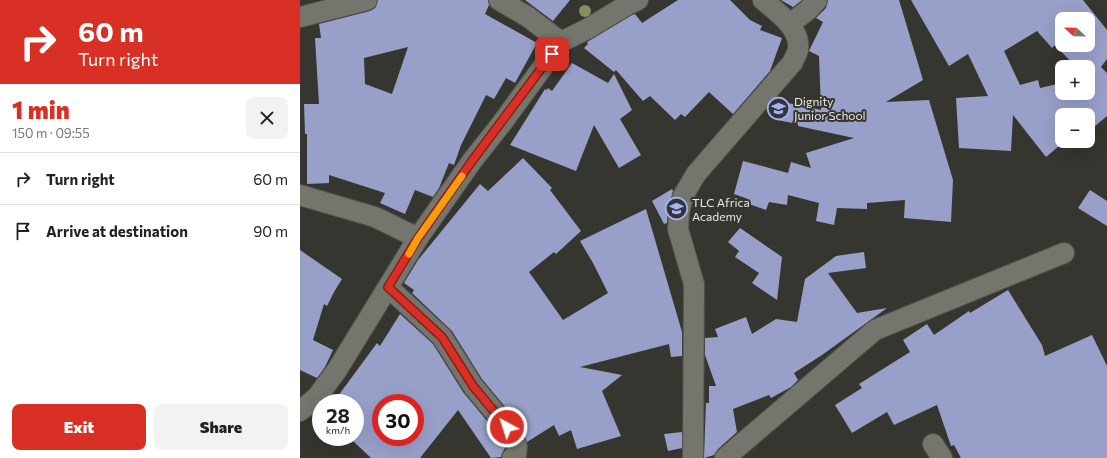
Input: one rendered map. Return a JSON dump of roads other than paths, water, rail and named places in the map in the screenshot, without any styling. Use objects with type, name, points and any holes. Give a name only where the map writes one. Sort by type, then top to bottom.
[{"type":"street","points":[[499,0],[528,17],[561,42]]},
{"type":"street","points":[[693,458],[694,284],[678,229],[679,213],[683,196],[696,174],[793,62],[798,50],[797,38],[790,24],[763,0]]},
{"type":"street","points":[[790,24],[809,9],[817,0]]},
{"type":"street","points":[[300,18],[357,1]]},
{"type":"street","points":[[300,411],[317,397],[337,370],[418,238],[472,161],[561,42],[589,28],[630,2]]},
{"type":"street","points":[[300,195],[375,217],[418,238]]},
{"type":"street","points":[[725,458],[875,330],[1064,253]]},
{"type":"street","points":[[388,287],[442,337],[473,386],[507,427],[517,446],[516,455],[512,458]]},
{"type":"place","name":"Dignity Junior School","points":[[778,108]]},
{"type":"place","name":"TLC Africa Academy","points":[[677,209]]}]
